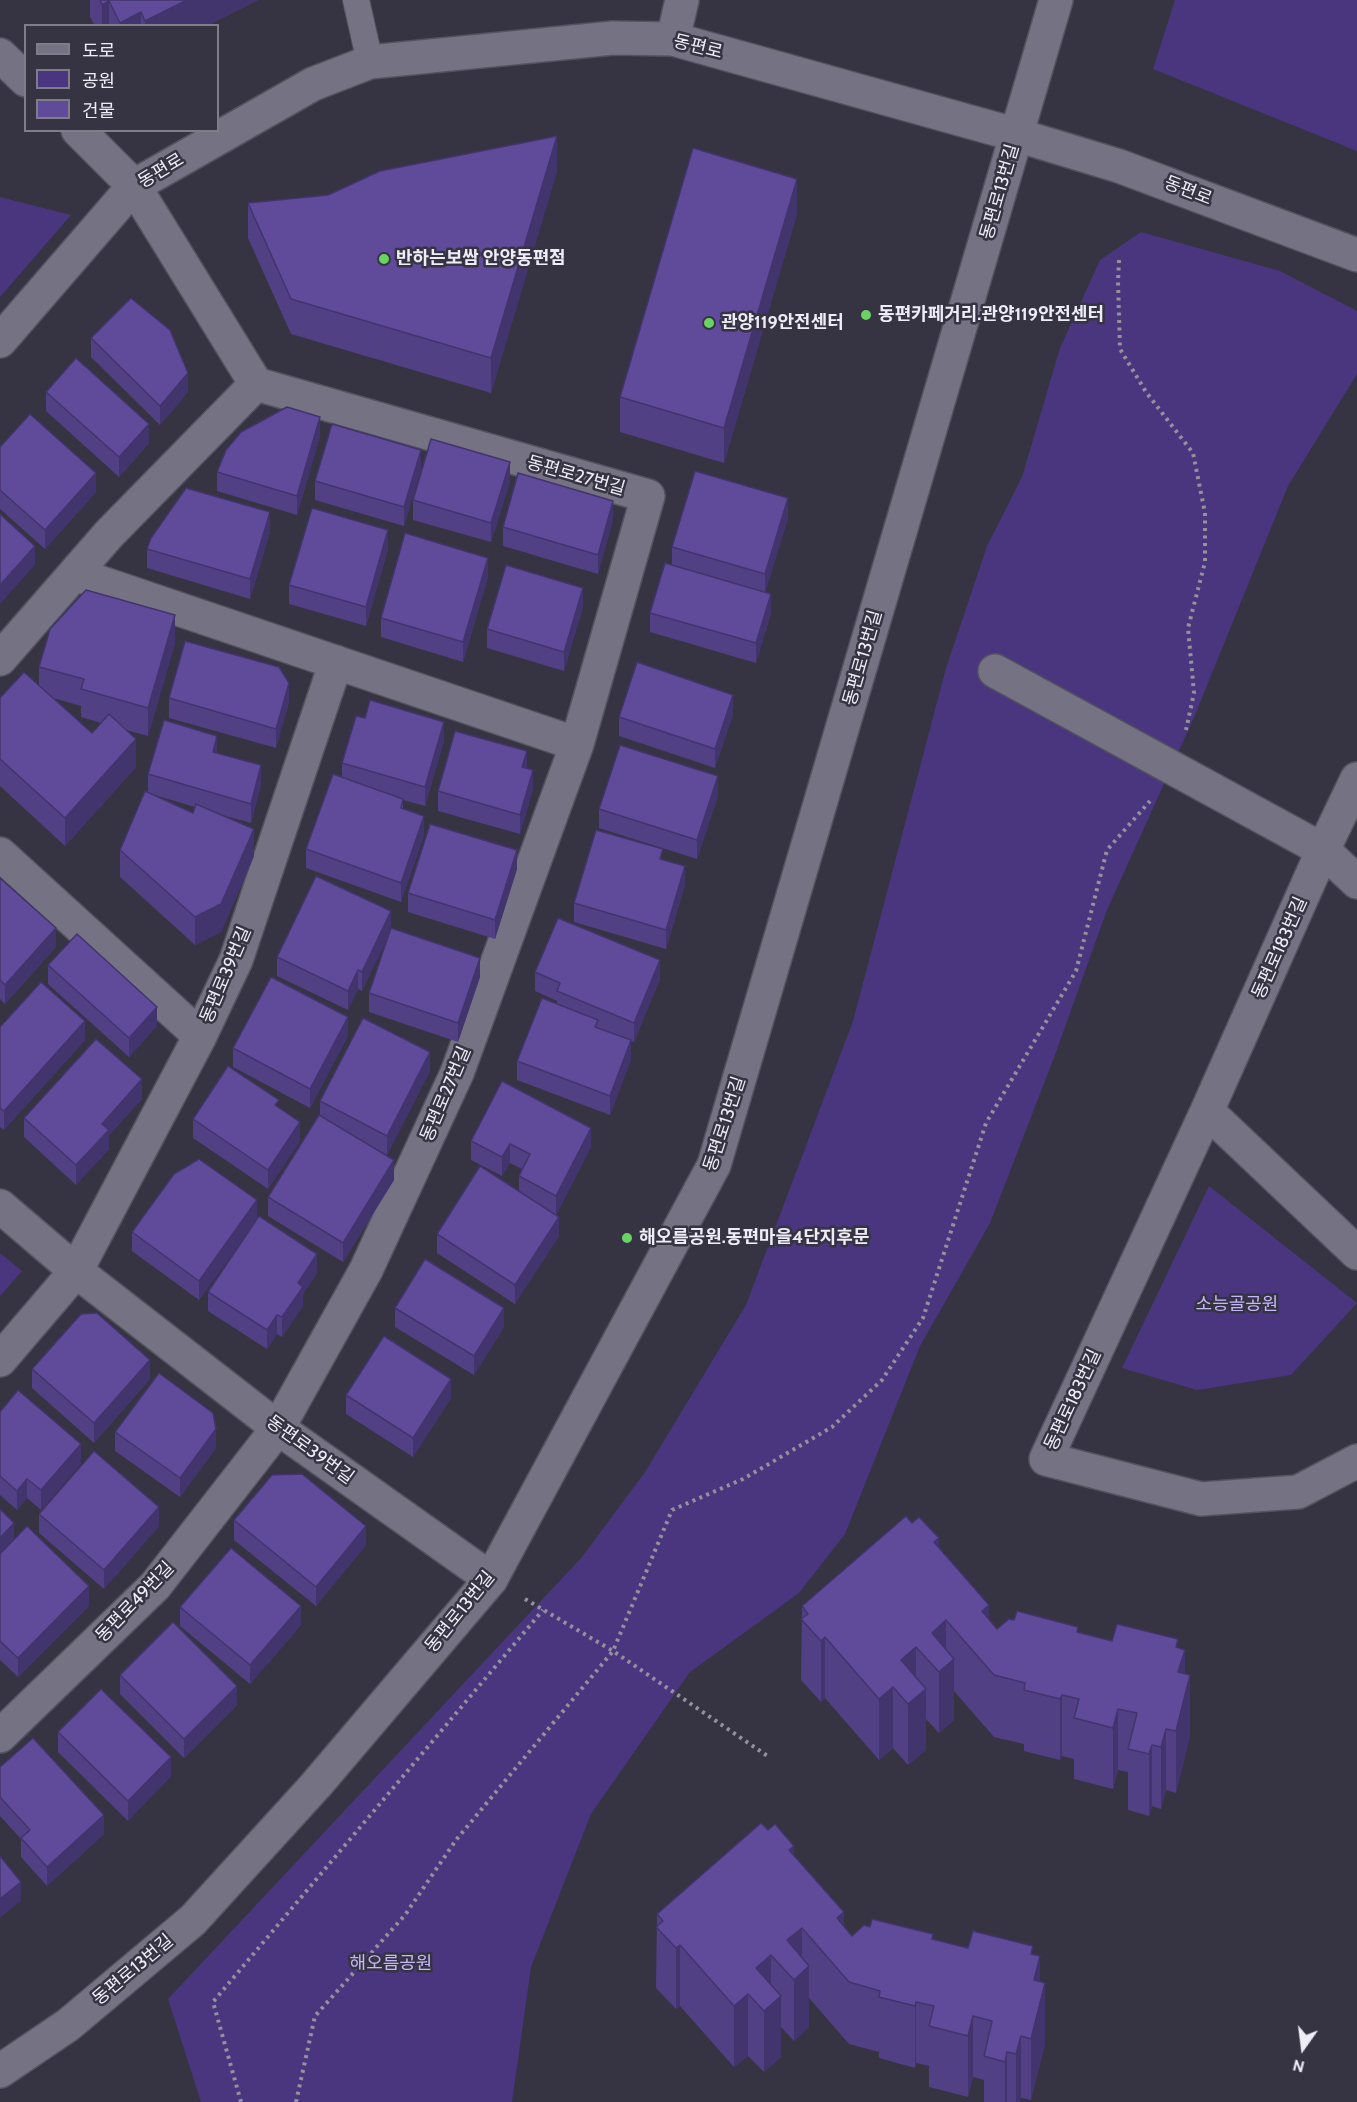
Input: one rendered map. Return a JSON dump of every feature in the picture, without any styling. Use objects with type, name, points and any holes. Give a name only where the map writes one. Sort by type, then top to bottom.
[{"type":"street","points":[[673,39],[682,0]]},
{"type":"street","points":[[1017,135],[1056,0]]},
{"type":"street","name":"동편로","points":[[0,341],[135,186],[313,84],[370,62],[613,38],[673,39],[1017,135],[1119,166],[1357,255]]},
{"type":"street","points":[[0,55],[24,78]]},
{"type":"street","points":[[0,659],[109,534],[256,384],[135,186],[80,132]]},
{"type":"street","name":"동편로13번길","points":[[0,2071],[68,2025],[193,1920],[316,1785],[491,1579],[714,1165],[1017,135]]},
{"type":"street","name":"동편로27번길","points":[[256,384],[648,496],[577,744],[457,1073],[366,1270],[278,1428]]},
{"type":"street","points":[[75,574],[577,744]]},
{"type":"street","name":"동편로39번길","points":[[0,1360],[76,1271],[200,1036],[236,960],[336,662]]},
{"type":"street","points":[[995,671],[1323,850],[1357,882]]},
{"type":"street","name":"동편로183번길","points":[[1357,779],[1046,1459],[1201,1499],[1298,1492],[1357,1461]]},
{"type":"street","points":[[0,854],[200,1036]]},
{"type":"street","points":[[1207,1111],[1357,1253]]},
{"type":"street","name":"동편로39번길","points":[[0,1206],[76,1271],[278,1428],[491,1579]]},
{"type":"street","name":"동편로49번길","points":[[0,1736],[155,1587],[278,1428]]},
{"type":"lane","points":[[356,0],[370,62]]},
{"type":"path","points":[[1119,260],[1119,349],[1146,392],[1193,453],[1205,513],[1205,562],[1188,628],[1194,693],[1185,735]]},
{"type":"path","points":[[296,2102],[315,2016],[405,1915],[456,1840],[613,1651],[672,1510],[743,1479],[832,1427],[882,1380],[923,1317],[986,1123],[1076,971],[1107,850],[1157,792]]},
{"type":"path","points":[[241,2102],[213,2002],[543,1610],[613,1651],[769,1757]]},
{"type":"green space","points":[[1175,0],[1357,0],[1357,151],[1153,69]]},
{"type":"green space","points":[[0,197],[71,215],[0,297]]},
{"type":"green space","name":"해오름공원","points":[[1141,232],[1280,271],[1357,311],[1357,374],[1288,486],[1195,715],[1107,910],[1055,1055],[990,1223],[920,1346],[845,1534],[799,1593],[690,1672],[591,1814],[531,1967],[512,2102],[201,2102],[168,1999],[582,1557],[645,1472],[746,1305],[853,1021],[946,668],[987,546],[1022,477],[1060,348],[1100,260]]},
{"type":"green space","name":"소능골공원","points":[[1209,1186],[1357,1303],[1291,1375],[1197,1390],[1122,1368]]},
{"type":"green space","points":[[0,1253],[22,1271],[0,1296]]},
{"type":"building","points":[[100,0],[187,0],[145,21],[141,12],[120,23],[109,1],[102,5]]},
{"type":"building","points":[[557,136],[491,358],[291,299],[248,203],[328,195],[380,171]]},
{"type":"building","name":"관양119안전센터","points":[[693,148],[797,179],[724,428],[620,397]]},
{"type":"building","points":[[131,298],[170,330],[188,373],[160,406],[91,338]]},
{"type":"building","points":[[76,358],[149,424],[119,457],[46,392]]},
{"type":"building","points":[[287,407],[320,417],[297,496],[217,472],[226,450],[241,432]]},
{"type":"building","points":[[30,414],[96,473],[45,530],[0,490],[0,447]]},
{"type":"building","points":[[332,424],[421,450],[404,507],[315,481]]},
{"type":"building","points":[[431,439],[510,462],[491,523],[413,500]]},
{"type":"building","points":[[695,471],[788,498],[765,574],[672,547]]},
{"type":"building","points":[[518,473],[613,501],[598,555],[503,527]]},
{"type":"building","points":[[186,488],[270,512],[250,579],[147,549],[151,538]]},
{"type":"building","points":[[312,508],[388,530],[366,607],[289,585]]},
{"type":"building","points":[[0,514],[35,546],[0,585]]},
{"type":"building","points":[[405,533],[488,558],[463,642],[381,618]]},
{"type":"building","points":[[665,563],[771,594],[756,643],[650,613]]},
{"type":"building","points":[[506,565],[583,588],[564,652],[487,629]]},
{"type":"building","points":[[86,590],[175,615],[148,708],[81,689],[84,679],[39,667],[50,629]]},
{"type":"building","points":[[185,641],[279,667],[289,683],[276,729],[169,698]]},
{"type":"building","points":[[637,662],[733,695],[715,749],[619,717]]},
{"type":"building","points":[[24,672],[92,733],[109,714],[136,739],[65,818],[0,759],[0,698]]},
{"type":"building","points":[[370,700],[444,722],[425,787],[342,763],[356,716],[365,718]]},
{"type":"building","points":[[164,720],[217,736],[213,752],[261,765],[251,804],[148,774]]},
{"type":"building","points":[[455,731],[527,751],[522,767],[533,770],[520,815],[438,791]]},
{"type":"building","points":[[620,745],[718,776],[697,840],[599,809]]},
{"type":"building","points":[[333,774],[403,799],[401,808],[424,816],[401,883],[306,849]]},
{"type":"building","points":[[145,791],[193,813],[196,804],[254,829],[221,904],[195,917],[120,850]]},
{"type":"building","points":[[430,824],[517,850],[495,920],[408,893]]},
{"type":"building","points":[[596,830],[663,849],[660,859],[685,866],[666,930],[574,903]]},
{"type":"building","points":[[316,876],[391,911],[362,972],[358,970],[348,991],[277,957]]},
{"type":"building","points":[[0,878],[56,928],[5,985],[0,980]]},
{"type":"building","points":[[558,918],[660,960],[634,1023],[557,991],[560,983],[535,972]]},
{"type":"building","points":[[391,928],[480,958],[458,1023],[369,993]]},
{"type":"building","points":[[77,934],[157,1007],[129,1038],[48,965]]},
{"type":"building","points":[[271,977],[348,1017],[310,1089],[233,1048]]},
{"type":"building","points":[[41,982],[85,1021],[4,1111],[0,1108],[0,1027]]},
{"type":"building","points":[[542,998],[598,1020],[595,1027],[631,1040],[610,1096],[517,1061]]},
{"type":"building","points":[[363,1018],[430,1052],[387,1136],[320,1101]]},
{"type":"building","points":[[96,1039],[142,1079],[102,1124],[109,1130],[76,1165],[24,1118]]},
{"type":"building","points":[[228,1066],[279,1100],[275,1105],[300,1122],[268,1170],[193,1119]]},
{"type":"building","points":[[502,1081],[591,1128],[556,1196],[519,1176],[530,1154],[510,1144],[502,1157],[471,1141]]},
{"type":"building","points":[[319,1115],[394,1160],[343,1243],[268,1197]]},
{"type":"building","points":[[199,1159],[257,1200],[199,1281],[132,1232],[174,1174]]},
{"type":"building","points":[[480,1166],[559,1217],[515,1285],[437,1234]]},
{"type":"building","points":[[259,1216],[317,1254],[298,1283],[303,1287],[282,1317],[277,1315],[267,1330],[208,1292]]},
{"type":"building","points":[[425,1259],[504,1308],[474,1356],[395,1308]]},
{"type":"building","points":[[97,1313],[150,1360],[94,1423],[32,1369],[81,1314]]},
{"type":"building","points":[[384,1336],[451,1379],[413,1438],[346,1395]]},
{"type":"building","points":[[159,1373],[213,1413],[216,1429],[180,1478],[115,1432]]},
{"type":"building","points":[[18,1390],[81,1444],[41,1490],[27,1479],[17,1491],[0,1476],[0,1412]]},
{"type":"building","points":[[94,1451],[159,1507],[104,1570],[39,1514]]},
{"type":"building","points":[[302,1474],[366,1526],[316,1587],[234,1520],[272,1475]]},
{"type":"building","points":[[0,1509],[14,1523],[0,1538]]},
{"type":"building","points":[[906,1516],[912,1523],[919,1517],[939,1538],[934,1542],[989,1605],[982,1611],[997,1629],[1009,1619],[1014,1620],[1017,1611],[1078,1627],[1077,1632],[1112,1641],[1117,1624],[1178,1639],[1176,1647],[1185,1650],[1178,1672],[1190,1675],[1176,1731],[1166,1729],[1161,1747],[1152,1745],[1149,1754],[1128,1749],[1137,1713],[1118,1709],[1113,1728],[1074,1718],[1079,1699],[1062,1695],[1060,1699],[1024,1690],[1025,1683],[994,1675],[946,1620],[932,1633],[954,1659],[939,1672],[916,1647],[901,1660],[926,1689],[908,1704],[893,1687],[879,1699],[825,1637],[821,1641],[801,1619],[808,1614],[802,1606]]},
{"type":"building","points":[[27,1526],[89,1586],[18,1658],[0,1641],[0,1554]]},
{"type":"building","points":[[231,1548],[301,1606],[250,1665],[180,1607]]},
{"type":"building","points":[[173,1622],[237,1686],[184,1739],[120,1675]]},
{"type":"building","points":[[101,1689],[171,1757],[128,1801],[58,1732]]},
{"type":"building","points":[[33,1738],[104,1815],[47,1867],[21,1838],[30,1830],[0,1797],[0,1767]]},
{"type":"building","points":[[761,1823],[768,1830],[775,1824],[794,1846],[789,1850],[844,1912],[837,1918],[852,1936],[864,1925],[870,1927],[872,1919],[933,1934],[932,1939],[968,1948],[973,1931],[1033,1946],[1031,1954],[1040,1956],[1034,1980],[1045,1983],[1031,2039],[1021,2036],[1016,2054],[1007,2052],[1005,2062],[984,2056],[992,2021],[973,2016],[968,2036],[929,2026],[934,2006],[916,2002],[915,2006],[879,1997],[880,1991],[849,1982],[802,1928],[787,1940],[809,1966],[794,1980],[771,1955],[756,1968],[781,1996],[764,2011],[748,1994],[734,2006],[680,1945],[676,1948],[656,1927],[663,1921],[657,1914]]},
{"type":"building","points":[[0,1856],[21,1882],[0,1899]]},
{"type":"place","name":"반하는보쌈 안양동편점","points":[[384,259]]},
{"type":"place","name":"동편카페거리.관양119안전센터","points":[[866,315]]},
{"type":"place","name":"관양119안전센터","points":[[709,323]]},
{"type":"place","name":"해오름공원.동편마을4단지후문","points":[[627,1238]]}]
